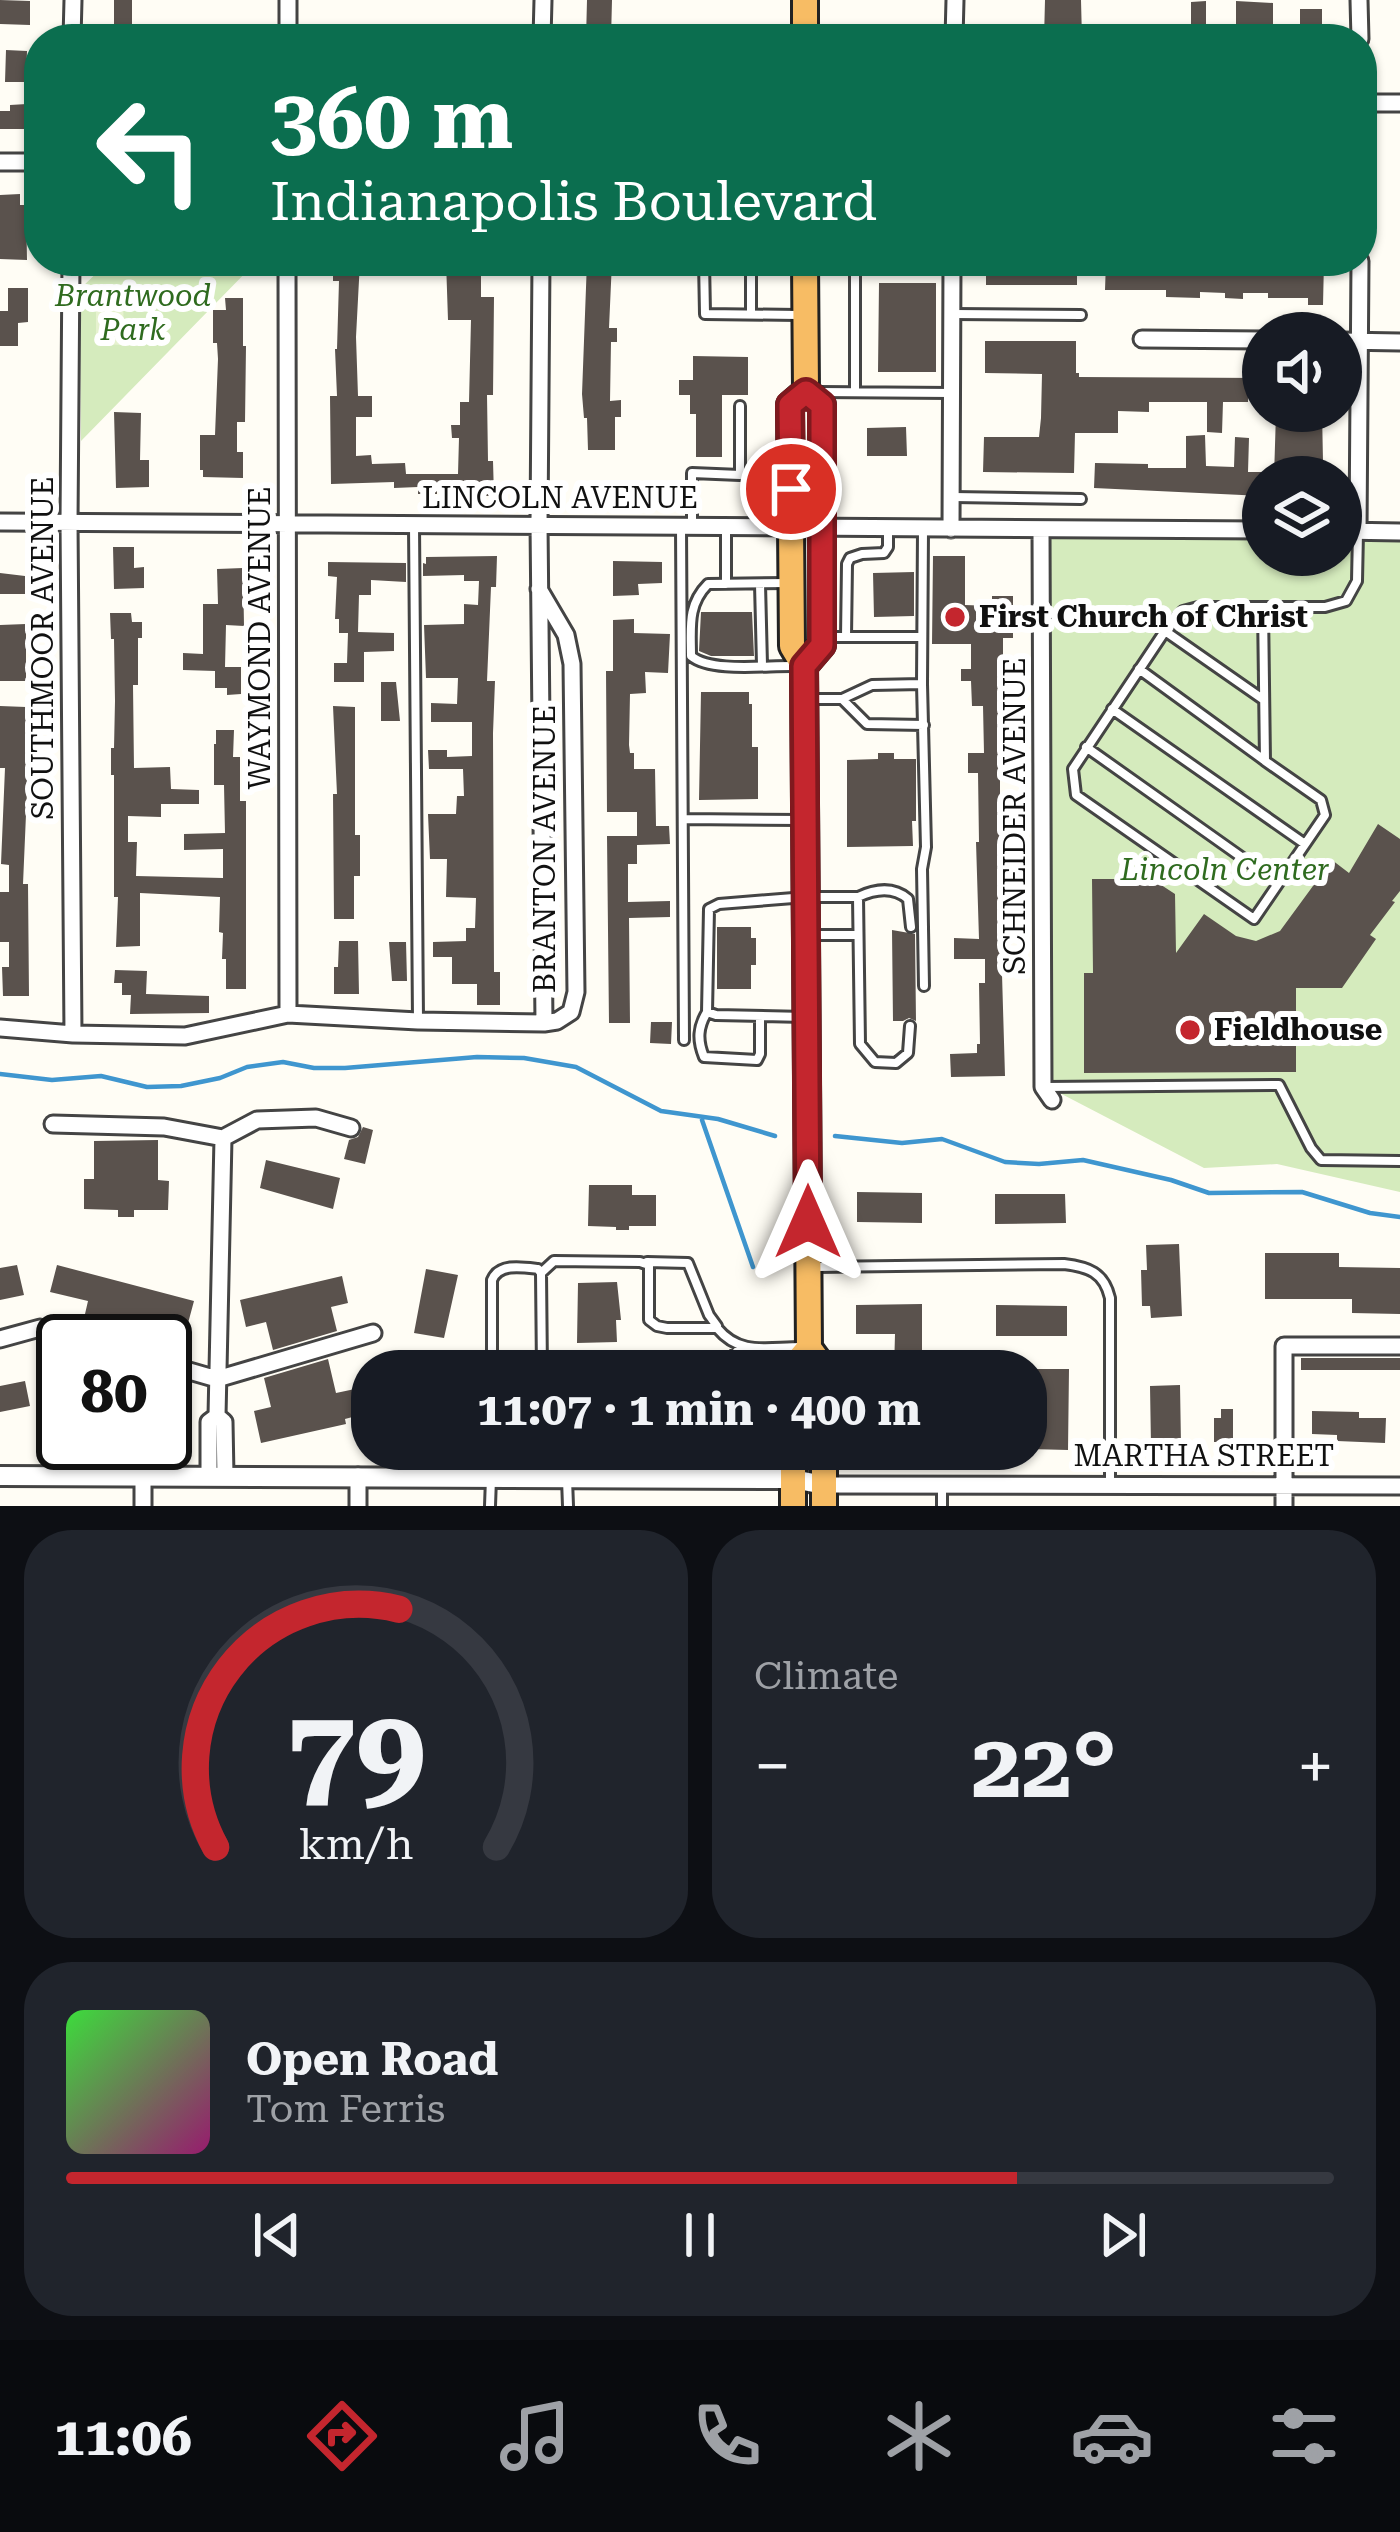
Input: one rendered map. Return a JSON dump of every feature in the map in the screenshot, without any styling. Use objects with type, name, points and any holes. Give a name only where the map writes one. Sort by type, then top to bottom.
[{"type":"highway","points":[[806,276],[806,392]]},
{"type":"highway","points":[[806,392],[790,405],[791,583],[792,646],[804,666],[808,1267],[818,1350]]},
{"type":"highway","points":[[804,666],[834,638],[821,527],[822,405],[806,392]]},
{"type":"highway","points":[[793,1470],[793,1506]]},
{"type":"street","name":"SOUTHMOOR AVENUE","points":[[71,276],[73,1034]]},
{"type":"street","name":"WAYMOND AVENUE","points":[[287,276],[288,1014]]},
{"type":"street","name":"BRANTON AVENUE","points":[[539,589],[566,635],[572,664],[575,898],[576,992],[571,1012],[557,1022],[544,1023],[539,589],[541,276]]},
{"type":"street","points":[[951,529],[952,276]]},
{"type":"street","points":[[1360,276],[1360,312]]},
{"type":"street","points":[[1142,339],[1242,340]]},
{"type":"street","points":[[1362,341],[1400,341]]},
{"type":"street","name":"LINCOLN AVENUE","points":[[0,522],[1242,530]]},
{"type":"street","name":"SCHNEIDER AVENUE","points":[[1041,530],[1048,1093]]},
{"type":"street","points":[[1362,531],[1400,532]]},
{"type":"street","points":[[0,1028],[185,1036],[288,1014],[544,1023]]},
{"type":"street","points":[[53,1124],[164,1126],[223,1138],[257,1120],[316,1118],[351,1128]]},
{"type":"street","points":[[217,1476],[209,1422],[217,1416],[223,1138]]},
{"type":"street","points":[[0,1339],[36,1329]]},
{"type":"street","points":[[192,1371],[217,1378],[374,1333]]},
{"type":"street","points":[[1284,1506],[1284,1346],[1400,1346]]},
{"type":"street","name":"MARTHA STREET","points":[[0,1476],[793,1479],[824,1495],[942,1485],[1400,1486]]},
{"type":"street","points":[[142,1476],[143,1506]]},
{"type":"street","points":[[358,1476],[358,1506]]},
{"type":"lane","points":[[704,276],[704,314],[806,315]]},
{"type":"lane","points":[[751,276],[751,314]]},
{"type":"lane","points":[[855,276],[855,392]]},
{"type":"lane","points":[[952,314],[1081,315]]},
{"type":"lane","points":[[806,392],[952,393]]},
{"type":"lane","points":[[684,1040],[687,526],[692,473],[740,475],[740,406]]},
{"type":"lane","points":[[951,497],[1081,499]]},
{"type":"lane","points":[[414,524],[418,1022]]},
{"type":"lane","points":[[726,526],[726,584]]},
{"type":"lane","points":[[889,528],[884,553],[862,554],[847,564],[834,638],[923,637]]},
{"type":"lane","points":[[923,529],[924,986]]},
{"type":"lane","points":[[1139,669],[1321,800],[1325,815],[1254,919],[1076,795],[1073,770],[1086,747],[1139,669],[1165,631],[1183,610],[1325,607],[1346,601],[1356,576]]},
{"type":"lane","points":[[791,583],[708,584],[691,610],[692,656],[709,665],[804,666]]},
{"type":"lane","points":[[760,584],[762,665]]},
{"type":"lane","points":[[1263,608],[1265,761]]},
{"type":"lane","points":[[1165,631],[1264,700]]},
{"type":"lane","points":[[804,699],[842,699],[872,685],[922,684]]},
{"type":"lane","points":[[842,699],[867,724],[924,725]]},
{"type":"lane","points":[[1112,709],[1305,844]]},
{"type":"lane","points":[[1086,747],[1278,883]]},
{"type":"lane","points":[[682,819],[805,820]]},
{"type":"lane","points":[[760,1016],[757,1060],[704,1057],[699,1043],[700,1024],[707,1012],[709,909],[719,904],[858,897],[884,890],[900,892],[908,899],[911,927]]},
{"type":"lane","points":[[858,897],[860,1044],[874,1062],[896,1063],[908,1053],[910,1026]]},
{"type":"lane","points":[[806,935],[858,935]]},
{"type":"lane","points":[[707,1012],[806,1017]]},
{"type":"lane","points":[[1048,1093],[1279,1085],[1321,1160],[1400,1161]]},
{"type":"lane","points":[[541,1273],[554,1261],[688,1263],[709,1315],[728,1342],[757,1350]]},
{"type":"lane","points":[[640,1262],[649,1265],[649,1320],[667,1328],[717,1328]]},
{"type":"lane","points":[[808,1267],[1064,1264],[1098,1274],[1110,1298],[1110,1485]]},
{"type":"lane","points":[[492,1350],[494,1274],[502,1268],[532,1268],[541,1273],[542,1350]]},
{"type":"lane","points":[[738,1350],[741,1347]]},
{"type":"lane","points":[[536,1470],[536,1478]]},
{"type":"lane","points":[[567,1505],[576,1470]]},
{"type":"lane","points":[[727,1470],[727,1479]]},
{"type":"lane","points":[[490,1506],[491,1477]]},
{"type":"lane","points":[[942,1485],[942,1506]]},
{"type":"green space","name":"Brantwood Park","points":[[93,276],[242,276],[81,441],[80,289]]},
{"type":"green space","points":[[123,292],[124,345],[96,344],[96,293]]},
{"type":"green space","name":"Lincoln Center","points":[[1047,535],[1242,538],[1242,576],[1362,576],[1362,539],[1400,540],[1400,1192],[1277,1164],[1204,1168],[1052,1089]]},
{"type":"building","points":[[0,0],[30,1],[30,24],[0,24]]},
{"type":"building","points":[[114,0],[132,0],[132,24],[114,24]]},
{"type":"building","points":[[587,0],[612,0],[611,24],[586,24]]},
{"type":"building","points":[[1045,0],[1081,0],[1082,24],[1044,24]]},
{"type":"building","points":[[1206,1],[1206,24],[1191,24],[1191,2]]},
{"type":"building","points":[[1236,1],[1273,3],[1273,24],[1236,24]]},
{"type":"building","points":[[1300,9],[1322,9],[1322,24],[1300,24]]},
{"type":"building","points":[[6,50],[24,51],[24,82],[5,82]]},
{"type":"building","points":[[24,104],[24,129],[0,129],[0,111],[10,111],[10,105]]},
{"type":"building","points":[[20,194],[24,260],[0,259],[0,195]]},
{"type":"building","points":[[333,276],[359,276],[358,396],[372,396],[372,417],[356,417],[356,456],[371,455],[372,464],[405,463],[406,474],[458,474],[459,438],[452,438],[451,425],[460,425],[460,402],[469,402],[471,320],[448,320],[447,276],[481,276],[481,297],[494,297],[493,395],[487,395],[494,496],[466,496],[466,487],[418,494],[418,487],[394,488],[394,482],[331,484],[330,396],[337,396],[339,281],[333,281]]},
{"type":"building","points":[[586,276],[611,276],[609,328],[617,328],[617,342],[611,342],[610,401],[621,400],[621,417],[615,417],[615,450],[588,450],[582,394]]},
{"type":"building","points":[[986,276],[1077,276],[1077,285],[986,285]]},
{"type":"building","points":[[1105,276],[1324,276],[1323,305],[1308,305],[1308,298],[1268,298],[1268,293],[1243,293],[1243,299],[1225,298],[1225,293],[1200,292],[1200,298],[1166,297],[1166,290],[1105,290]]},
{"type":"building","points":[[879,283],[936,283],[936,372],[878,372]]},
{"type":"building","points":[[8,288],[28,288],[28,322],[18,323],[18,346],[0,346],[0,311],[8,311]]},
{"type":"building","points":[[225,298],[243,298],[245,422],[237,422],[237,452],[243,452],[243,478],[203,477],[200,470],[200,435],[215,435],[218,359],[213,310],[226,310]]},
{"type":"building","points":[[985,341],[1076,341],[1079,377],[1242,378],[1242,402],[1223,402],[1222,433],[1207,432],[1207,402],[1149,402],[1149,412],[1118,411],[1118,433],[1075,433],[1074,473],[983,472],[984,437],[1039,437],[1042,374],[985,373]]},
{"type":"building","points":[[693,356],[748,357],[748,395],[722,395],[722,457],[696,457],[696,414],[690,414],[690,395],[679,395],[679,380],[693,380]]},
{"type":"building","points":[[114,412],[141,413],[140,460],[149,460],[149,487],[116,488]]},
{"type":"building","points":[[906,427],[907,456],[867,456],[867,428]]},
{"type":"building","points":[[1275,432],[1322,432],[1323,456],[1275,456]]},
{"type":"building","points":[[1205,435],[1206,466],[1234,467],[1235,437],[1249,438],[1248,456],[1242,456],[1242,495],[1094,488],[1095,463],[1186,468],[1186,436]]},
{"type":"building","points":[[113,547],[134,547],[134,568],[144,567],[144,588],[114,589]]},
{"type":"building","points":[[497,556],[487,681],[495,681],[494,972],[500,972],[500,1005],[477,1005],[477,984],[452,984],[452,957],[433,957],[433,942],[466,941],[466,928],[475,928],[476,898],[446,897],[447,859],[430,859],[428,814],[456,814],[457,796],[464,796],[463,769],[429,769],[428,750],[447,750],[447,757],[472,756],[472,722],[431,722],[431,703],[457,704],[458,678],[426,678],[424,625],[464,624],[464,604],[478,605],[479,581],[464,581],[464,575],[423,576],[423,563],[426,557]]},
{"type":"building","points":[[933,556],[965,556],[965,605],[992,606],[992,596],[1013,596],[1013,638],[1003,638],[1003,672],[999,672],[1004,740],[1000,831],[1005,920],[1000,920],[1000,953],[1004,953],[1005,1076],[951,1077],[950,1054],[977,1053],[980,1044],[979,983],[985,983],[985,959],[954,959],[954,938],[979,939],[978,773],[968,773],[968,753],[984,753],[983,706],[972,706],[971,681],[961,681],[961,669],[971,669],[971,644],[932,644]]},
{"type":"building","points":[[613,561],[662,562],[662,583],[638,584],[639,595],[613,596]]},
{"type":"building","points":[[328,562],[406,563],[406,582],[371,580],[371,595],[359,595],[358,632],[394,633],[394,651],[364,652],[364,682],[334,682],[334,663],[347,663],[348,633],[339,633],[339,619],[335,619],[337,577],[328,576]]},
{"type":"building","points":[[243,568],[244,626],[226,625],[225,667],[241,667],[241,694],[227,695],[227,688],[215,688],[215,671],[183,670],[183,653],[203,654],[203,604],[218,604],[217,569]]},
{"type":"building","points":[[914,572],[914,616],[874,617],[873,573]]},
{"type":"building","points":[[0,573],[25,576],[25,594],[0,594]]},
{"type":"building","points":[[701,612],[752,612],[754,656],[711,656],[699,651]]},
{"type":"building","points":[[110,613],[131,613],[132,622],[142,622],[138,685],[133,685],[134,768],[170,767],[171,789],[199,790],[199,804],[161,804],[161,817],[128,816],[128,842],[137,842],[136,876],[223,878],[223,849],[184,850],[184,834],[225,833],[224,785],[214,785],[214,744],[216,730],[234,730],[233,757],[240,757],[240,801],[246,801],[246,989],[226,989],[220,897],[140,893],[140,946],[116,947]]},
{"type":"building","points":[[634,619],[634,633],[670,634],[668,673],[645,672],[646,693],[630,694],[629,745],[634,769],[655,769],[656,826],[669,826],[670,844],[637,845],[637,812],[607,812],[606,671],[613,671],[613,620]]},
{"type":"building","points":[[26,624],[26,681],[0,681],[0,625]]},
{"type":"building","points":[[381,682],[396,682],[400,721],[381,721]]},
{"type":"building","points":[[701,692],[749,692],[752,747],[758,747],[758,799],[699,800]]},
{"type":"building","points":[[0,706],[26,707],[23,884],[28,884],[29,996],[3,996],[2,967],[9,967],[9,942],[0,942],[0,892],[9,892],[9,865],[1,864],[5,768],[0,768]]},
{"type":"building","points":[[333,706],[355,707],[355,835],[360,835],[360,876],[354,876],[354,919],[334,919]]},
{"type":"building","points":[[878,753],[916,759],[913,846],[847,847],[847,760],[878,759]]},
{"type":"building","points":[[1378,824],[1400,839],[1400,891],[1370,935],[1376,939],[1342,988],[1296,988],[1296,1072],[1084,1073],[1084,973],[1093,973],[1092,879],[1152,879],[1175,894],[1176,953],[1204,914],[1236,936],[1256,941],[1280,931],[1332,860],[1349,873]]},
{"type":"building","points":[[607,836],[637,836],[637,864],[628,864],[628,902],[670,901],[670,917],[629,918],[630,1023],[609,1023]]},
{"type":"building","points":[[717,927],[751,927],[756,965],[751,965],[751,989],[717,989]]},
{"type":"building","points":[[892,930],[915,934],[916,1021],[893,1021]]},
{"type":"building","points":[[339,941],[358,941],[359,994],[334,994]]},
{"type":"building","points":[[389,942],[406,942],[407,981],[392,981]]},
{"type":"building","points":[[115,970],[147,971],[146,994],[209,996],[209,1013],[130,1014],[131,995],[122,995],[122,983],[114,983]]},
{"type":"building","points":[[651,1022],[672,1022],[671,1044],[650,1043]]},
{"type":"building","points":[[363,1127],[373,1130],[365,1164],[344,1159],[349,1140],[358,1137]]},
{"type":"building","points":[[158,1140],[158,1180],[169,1181],[168,1210],[134,1210],[134,1217],[118,1217],[118,1210],[84,1209],[84,1179],[94,1179],[94,1141]]},
{"type":"building","points":[[266,1160],[340,1178],[333,1209],[260,1188]]},
{"type":"building","points":[[589,1185],[632,1185],[632,1195],[656,1195],[656,1226],[616,1230],[588,1226]]},
{"type":"building","points":[[857,1192],[922,1193],[922,1223],[857,1222]]},
{"type":"building","points":[[995,1194],[1065,1194],[1066,1223],[995,1224]]},
{"type":"building","points":[[1179,1244],[1182,1316],[1151,1318],[1150,1306],[1142,1306],[1146,1245]]},
{"type":"building","points":[[1265,1253],[1339,1253],[1339,1267],[1400,1268],[1400,1314],[1352,1313],[1352,1299],[1265,1299]]},
{"type":"building","points":[[17,1265],[24,1295],[0,1300],[0,1268]]},
{"type":"building","points":[[57,1265],[194,1301],[190,1314],[85,1314],[88,1301],[50,1292]]},
{"type":"building","points":[[426,1269],[458,1275],[444,1338],[414,1333]]},
{"type":"building","points":[[342,1276],[348,1303],[331,1307],[337,1331],[273,1350],[266,1322],[246,1327],[240,1300]]},
{"type":"building","points":[[617,1282],[621,1320],[616,1320],[617,1342],[577,1343],[578,1283]]},
{"type":"building","points":[[922,1304],[922,1350],[895,1350],[895,1334],[856,1334],[856,1305]]},
{"type":"building","points":[[996,1305],[1067,1306],[1067,1336],[996,1336]]},
{"type":"building","points":[[1301,1358],[1400,1358],[1400,1370],[1301,1370]]},
{"type":"building","points":[[328,1359],[336,1393],[351,1390],[351,1417],[345,1419],[346,1424],[261,1443],[254,1411],[271,1407],[264,1378]]},
{"type":"building","points":[[1047,1369],[1069,1369],[1068,1450],[1047,1449]]},
{"type":"building","points":[[25,1381],[30,1406],[0,1412],[0,1386]]},
{"type":"building","points":[[1180,1385],[1181,1445],[1151,1446],[1150,1386]]},
{"type":"building","points":[[1221,1409],[1233,1409],[1233,1442],[1214,1442],[1214,1418],[1221,1418]]},
{"type":"building","points":[[1312,1411],[1386,1418],[1385,1443],[1337,1441],[1337,1435],[1312,1434]]},
{"type":"waterway","points":[[0,1074],[52,1080],[101,1076],[147,1087],[181,1086],[283,1062],[345,1068],[477,1057],[524,1058],[576,1067],[661,1111],[718,1119],[775,1136]]},
{"type":"waterway","points":[[702,1120],[753,1267]]},
{"type":"waterway","points":[[835,1136],[902,1143],[942,1139],[1005,1162],[1083,1160],[1209,1193],[1302,1192],[1400,1217]]},
{"type":"place","name":"First Church of Christ","points":[[955,617]]},
{"type":"place","name":"Fieldhouse","points":[[1190,1030]]},
{"type":"route","points":[[791,489],[790,405],[806,392],[822,405],[822,645],[804,666],[808,1222]]}]
